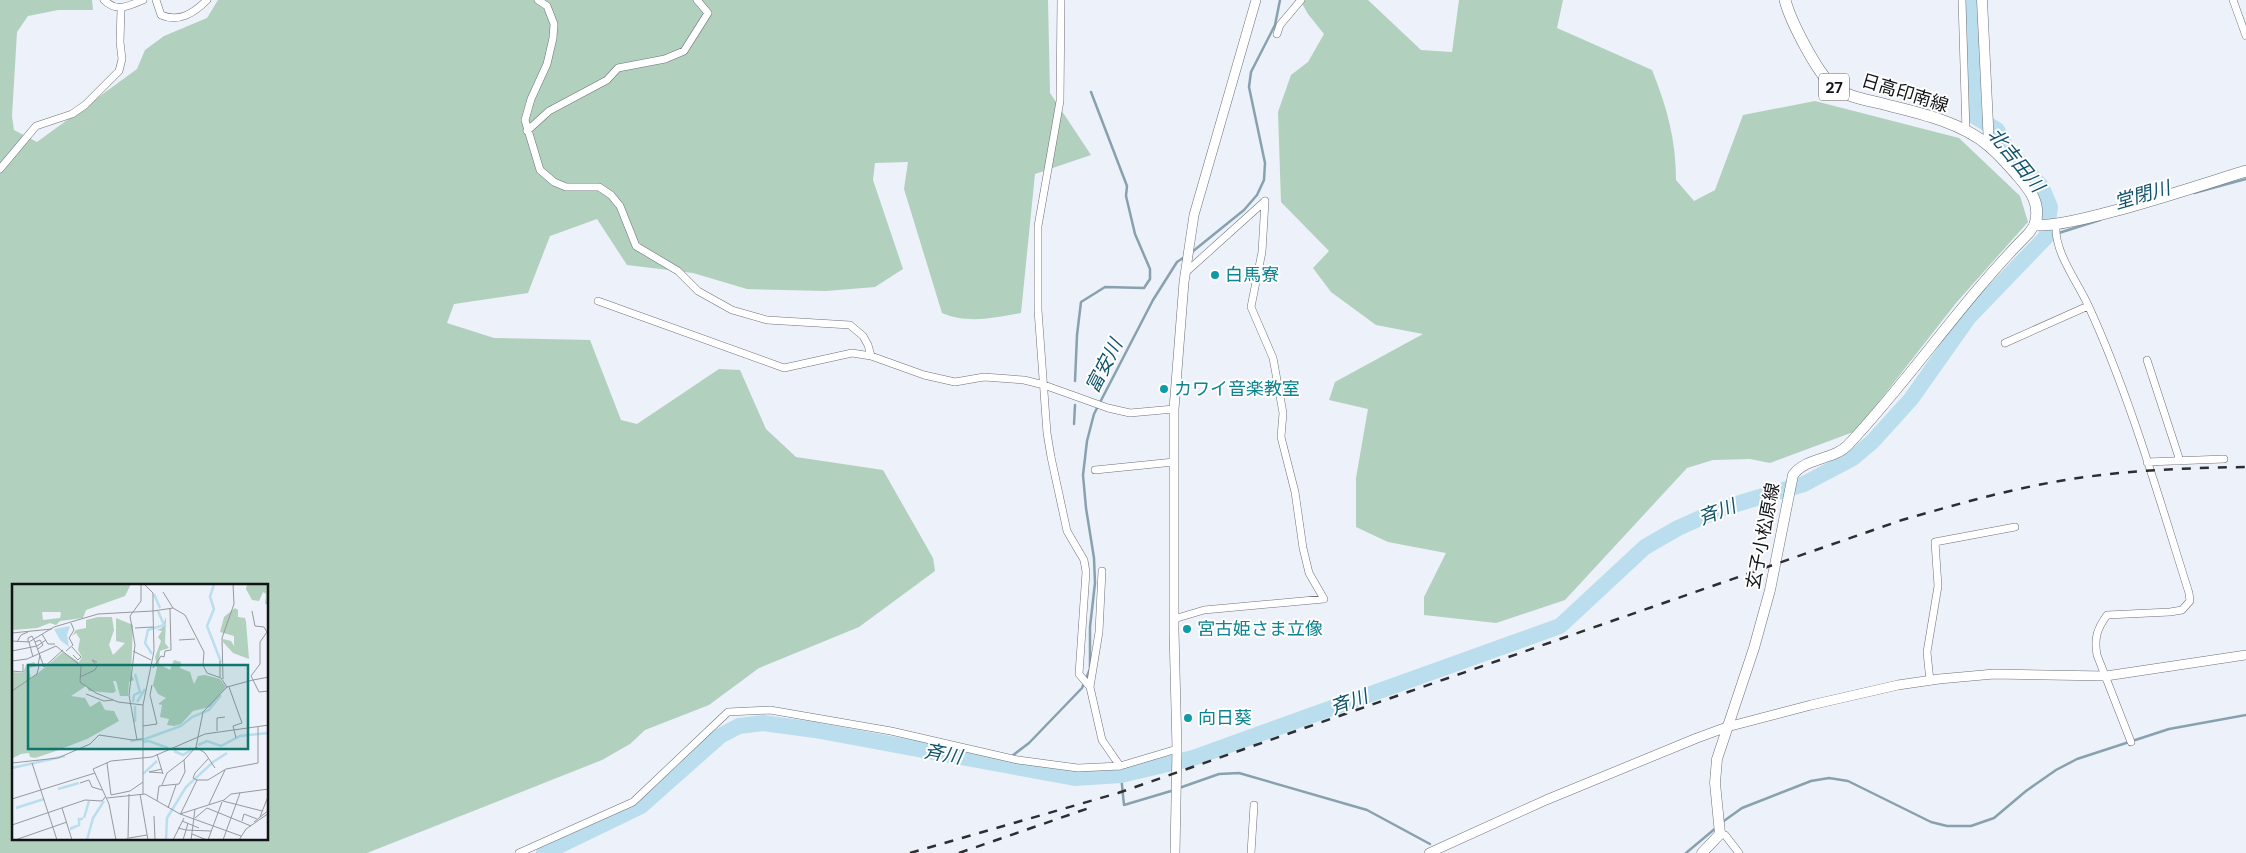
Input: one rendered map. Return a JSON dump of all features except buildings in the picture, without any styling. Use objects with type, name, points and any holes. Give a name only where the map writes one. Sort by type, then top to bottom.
[{"type":"main road","name":"日高印南線","points":[[1785,0],[1798,30],[1822,74],[1834,86],[1848,94],[1930,116],[1966,132],[1989,146],[2021,180],[2036,200],[2038,214],[2036,224]]},
{"type":"main road","points":[[1982,0],[1989,146]]},
{"type":"main road","points":[[2036,224],[2056,225],[2097,216],[2246,172]]},
{"type":"main road","name":"玄子小松原線","points":[[1720,834],[1715,783],[1717,759],[1727,727],[1741,694],[1770,590],[1791,479],[1798,467],[1846,447],[1902,385],[1954,318],[2036,224]]},
{"type":"main road","points":[[1702,853],[1720,834]]},
{"type":"street","points":[[104,0],[110,6],[121,9],[143,0]]},
{"type":"street","points":[[156,0],[162,15],[171,20],[185,17],[207,0]]},
{"type":"street","points":[[538,0],[547,6],[553,16],[553,38],[547,64],[531,99],[525,120],[540,170],[554,182],[566,187],[599,187],[611,195],[620,206],[636,246],[678,271],[698,291],[732,310],[767,320],[850,325],[862,336],[868,345],[871,356]]},
{"type":"street","points":[[527,130],[549,111],[607,80],[618,68],[664,59],[684,51],[708,13],[697,0]]},
{"type":"street","points":[[1061,0],[1060,101],[1038,226],[1038,310],[1047,433],[1067,531],[1084,560],[1086,572],[1079,674],[1090,687]]},
{"type":"street","points":[[1175,853],[1177,749],[1174,619],[1174,409],[1185,276],[1194,215],[1256,0]]},
{"type":"street","points":[[1277,34],[1280,25],[1301,0]]},
{"type":"street","points":[[1962,0],[1966,132]]},
{"type":"street","points":[[2233,0],[2246,36]]},
{"type":"street","points":[[0,169],[36,126],[72,114],[85,105],[119,71],[122,59],[120,42],[121,9]]},
{"type":"street","points":[[1174,619],[1204,610],[1324,599],[1309,573],[1295,492],[1281,437],[1283,413],[1273,358],[1251,306],[1262,252],[1265,201],[1185,276]]},
{"type":"street","points":[[2056,225],[2056,240],[2088,306],[2114,369],[2147,462],[2189,593],[2190,601],[2182,610],[2108,615],[2098,627],[2095,641],[2097,655],[2114,703],[2131,742]]},
{"type":"street","points":[[598,301],[784,368],[852,354],[871,356],[924,374],[955,382],[984,377],[1024,380],[1044,385],[1108,408],[1130,413],[1174,409]]},
{"type":"street","points":[[2005,343],[2088,306]]},
{"type":"street","points":[[2147,360],[2180,461]]},
{"type":"street","points":[[2147,462],[2224,459]]},
{"type":"street","points":[[1095,470],[1174,462]]},
{"type":"street","points":[[1930,681],[1927,652],[1938,586],[1934,542],[2015,527]]},
{"type":"street","points":[[1102,571],[1099,632],[1090,687],[1102,740],[1120,766]]},
{"type":"street","points":[[1429,853],[1546,800],[1727,727],[1831,701],[1930,681],[1994,674],[2106,676],[2246,655]]},
{"type":"street","points":[[519,853],[633,802],[728,712],[770,710],[891,731],[1018,760],[1078,768],[1120,766],[1177,749]]},
{"type":"street","points":[[1251,853],[1254,805]]},
{"type":"street","points":[[1720,834],[1725,835],[1739,853]]},
{"type":"green space","points":[[0,0],[92,0],[93,10],[58,10],[28,16],[17,32],[12,116],[14,130],[37,142],[137,69],[145,50],[164,36],[207,18],[218,0],[1048,0],[1050,93],[1091,155],[1035,174],[1021,313],[971,319],[942,313],[904,189],[908,162],[875,163],[873,180],[903,269],[875,287],[826,291],[747,289],[693,273],[627,265],[597,219],[550,236],[528,293],[454,304],[447,323],[494,338],[590,340],[621,420],[637,424],[719,369],[740,370],[766,429],[796,457],[883,470],[933,558],[935,571],[859,627],[759,668],[709,705],[645,730],[630,744],[602,760],[367,853],[0,853]]},
{"type":"green space","points":[[1300,0],[1368,0],[1421,50],[1452,52],[1459,0],[1563,0],[1557,28],[1652,70],[1670,124],[1676,165],[1676,180],[1694,201],[1715,190],[1743,115],[1815,101],[1959,138],[2020,196],[2028,222],[1956,303],[1856,431],[1770,463],[1750,459],[1713,460],[1687,468],[1565,600],[1496,623],[1424,615],[1424,597],[1446,553],[1388,542],[1356,527],[1356,478],[1368,409],[1329,400],[1335,382],[1423,334],[1376,325],[1331,292],[1313,268],[1329,251],[1281,202],[1278,112],[1291,75],[1308,62],[1324,34],[1308,14]]},
{"type":"waterway","name":"富安川","points":[[1192,252],[1244,210],[1257,195],[1264,180],[1265,163],[1249,87],[1251,72],[1275,25],[1280,0]]},
{"type":"waterway","name":"斉川","points":[[544,853],[641,806],[720,736],[739,726],[763,723],[815,730],[1075,778],[1121,775],[1193,758],[1560,626],[1645,547],[1678,528],[1723,508],[1804,484],[1853,458],[1872,442],[1911,399],[1969,317],[2046,237],[2050,207],[2041,186],[2006,147],[1997,130],[1974,116],[1970,0]]},
{"type":"waterway","points":[[1075,381],[1081,302],[1105,287],[1144,288],[1150,279],[1150,269],[1135,234],[1126,196],[1127,186],[1091,92]]},
{"type":"waterway","name":"堂閉川","points":[[2194,193],[2246,179]]},
{"type":"waterway","name":"堂閉川","points":[[2046,237],[2100,220]]},
{"type":"waterway","name":"富安川","points":[[1012,756],[1029,743],[1082,688],[1090,669],[1090,627],[1095,583],[1094,558],[1083,475],[1087,441],[1094,414],[1153,300],[1177,262],[1186,256]]},
{"type":"waterway","points":[[1074,424],[1075,405]]},
{"type":"waterway","points":[[1721,823],[1742,808],[1811,781],[1829,778],[1848,781],[1931,822],[1947,826],[1971,826],[1994,818],[2026,791],[2056,770],[2077,759],[2169,729],[2246,715]]},
{"type":"waterway","name":"富安川","points":[[1002,764],[1007,760]]},
{"type":"waterway","points":[[1182,787],[1219,774],[1239,773],[1367,810],[1430,844]]},
{"type":"waterway","points":[[1121,775],[1124,805],[1171,791]]},
{"type":"waterway","points":[[1686,853],[1717,827]]},
{"type":"railway","points":[[910,853],[1118,793],[1902,520],[2004,492],[2064,480],[2142,471],[2246,467]]},
{"type":"railway","points":[[959,853],[1089,808]]},
{"type":"place","name":"白馬寮","points":[[1215,275]]},
{"type":"place","name":"カワイ音楽教室","points":[[1164,389]]},
{"type":"place","name":"宮古姫さま立像","points":[[1187,629]]},
{"type":"place","name":"向日葵","points":[[1188,718]]},
{"type":"water label","name":"北吉田川","points":[[2016,160]]}]
